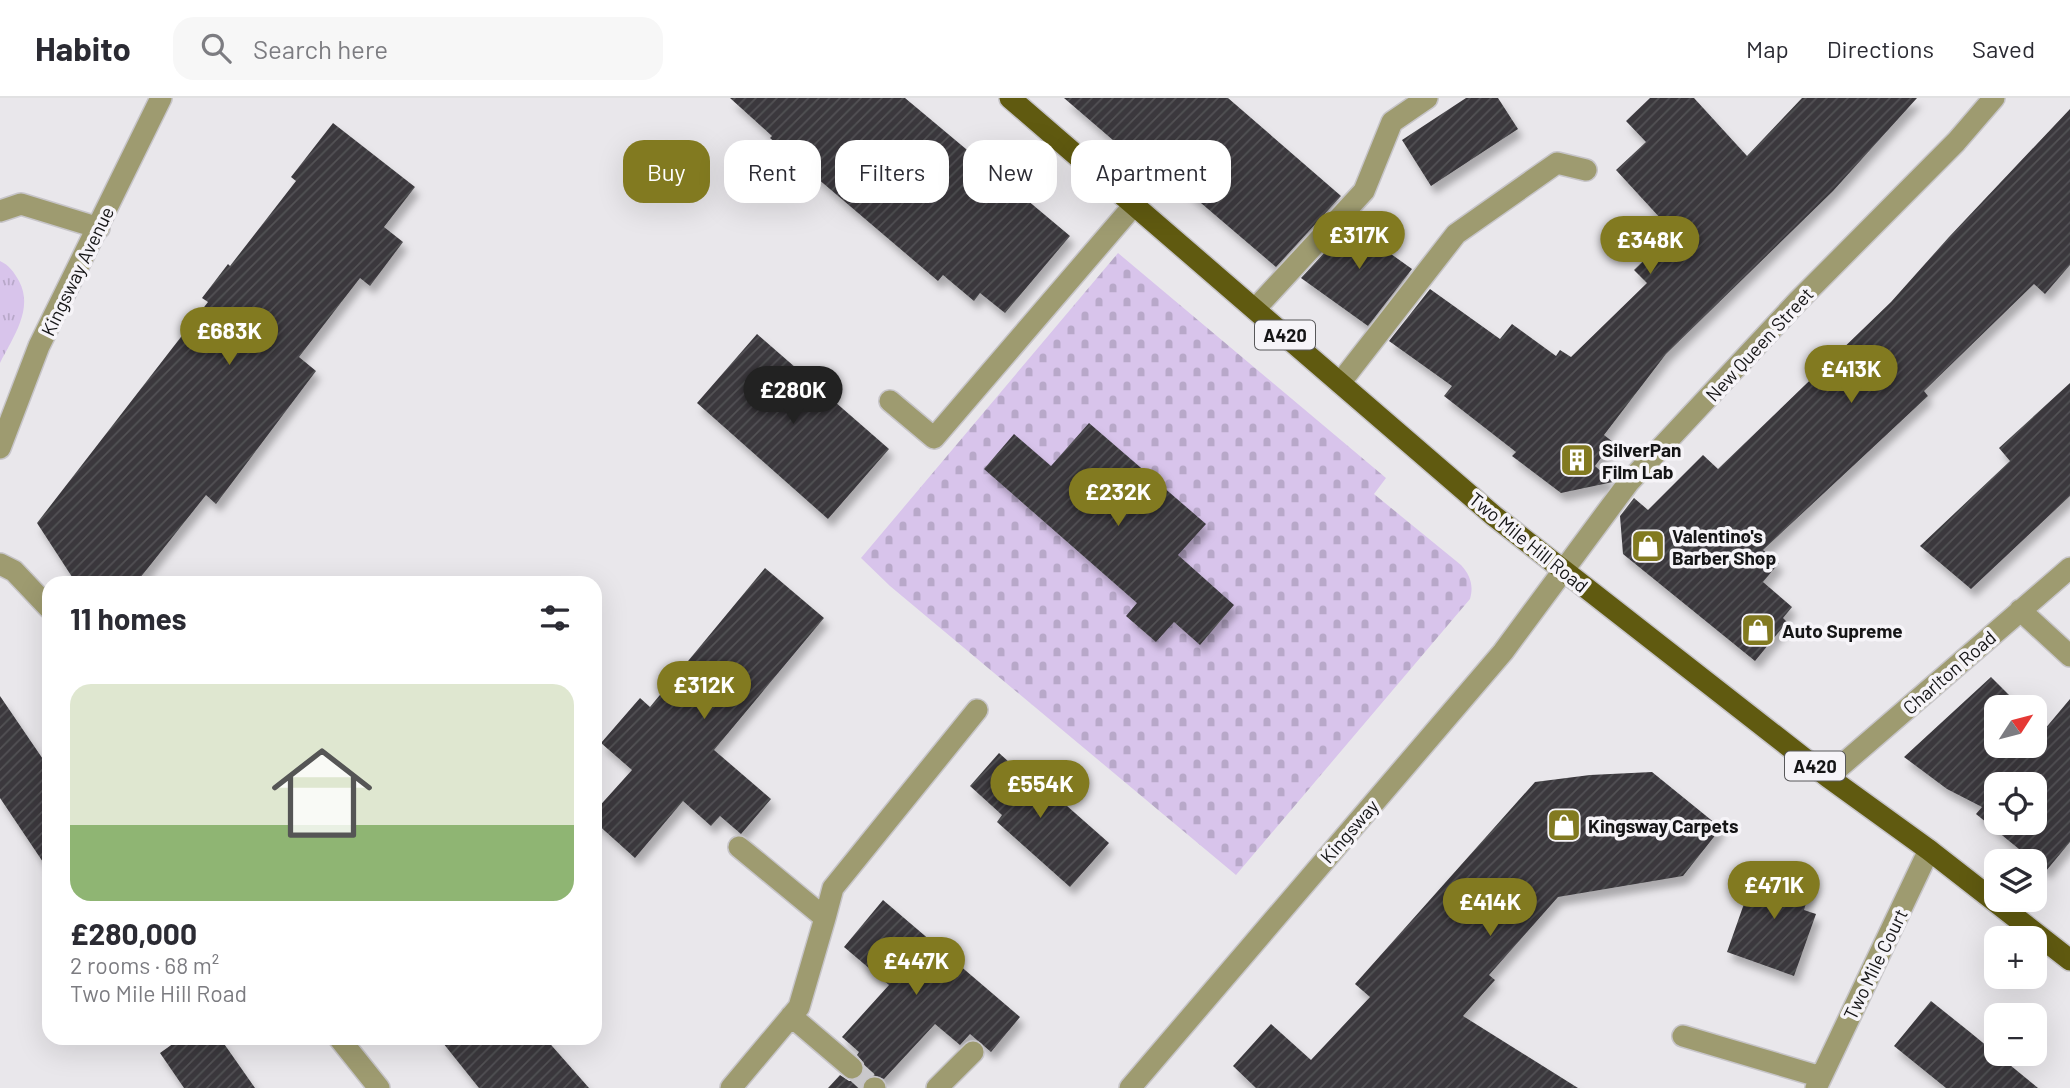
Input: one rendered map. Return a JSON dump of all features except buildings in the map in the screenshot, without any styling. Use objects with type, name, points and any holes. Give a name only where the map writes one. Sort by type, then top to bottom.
[{"type":"main road","name":"Two Mile Hill Road","points":[[1011,98],[1494,516],[1828,777],[1929,850],[2070,960]]},
{"type":"street","name":"Kingsway Avenue","points":[[0,448],[39,346],[161,98]]},
{"type":"street","points":[[1255,309],[1364,191],[1392,122],[1427,98]]},
{"type":"street","name":"New Queen Street","points":[[1562,569],[1629,482],[1798,301],[1956,142],[1994,98]]},
{"type":"street","points":[[1339,383],[1456,234],[1557,163],[1586,170]]},
{"type":"street","points":[[0,211],[21,204],[99,228]]},
{"type":"street","points":[[890,401],[934,438],[1134,205]]},
{"type":"street","points":[[0,564],[14,570],[42,600]]},
{"type":"street","name":"Charlton Road","points":[[1828,777],[2070,568]]},
{"type":"street","name":"Kingsway","points":[[1130,1088],[1503,652],[1562,569]]},
{"type":"street","points":[[2021,610],[2070,656]]},
{"type":"street","points":[[731,1088],[799,1007],[833,888],[977,710]]},
{"type":"street","points":[[739,847],[825,918]]},
{"type":"street","name":"Two Mile Court","points":[[1683,1036],[1818,1083],[1929,850]]},
{"type":"street","points":[[791,1016],[852,1068]]},
{"type":"street","points":[[345,1045],[379,1088]]},
{"type":"street","points":[[937,1088],[973,1052]]},
{"type":"green space","points":[[1118,253],[1386,478],[1374,494],[1461,565],[1469,576],[1471,585],[1470,599],[1236,875],[890,586],[861,558]]},
{"type":"green space","points":[[0,261],[9,267],[17,278],[23,291],[24,302],[20,323],[0,363]]},
{"type":"tunnel","points":[[852,1068],[874,1088]]},
{"type":"place","name":"SilverPan Film Lab","points":[[1577,460]]},
{"type":"place","name":"Valentino's Barber Shop","points":[[1648,546]]},
{"type":"place","name":"Auto Supreme","points":[[1758,630]]},
{"type":"place","name":"Kingsway Carpets","points":[[1564,825]]}]
